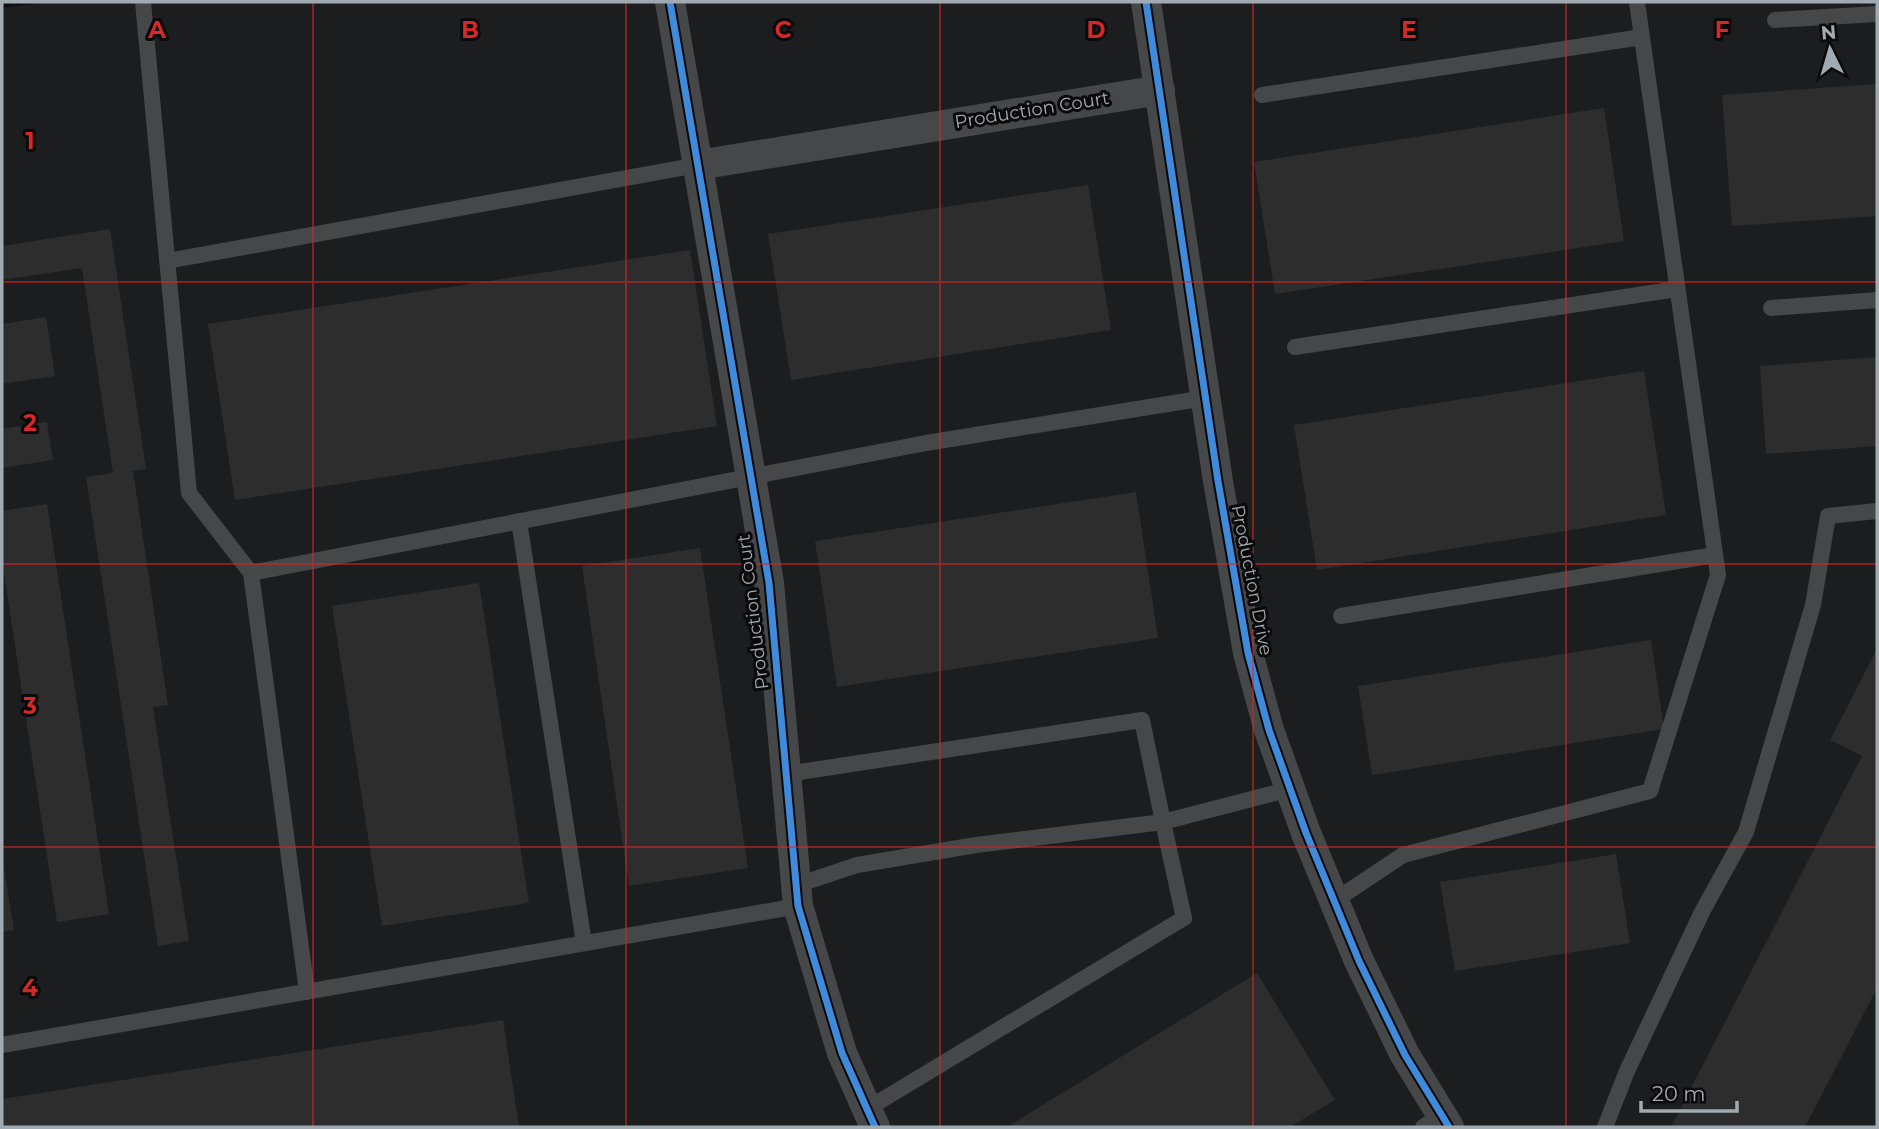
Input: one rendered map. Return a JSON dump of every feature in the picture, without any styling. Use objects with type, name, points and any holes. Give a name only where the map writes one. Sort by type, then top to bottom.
[{"type":"street","name":"Production Court","points":[[670,2],[769,583],[797,896],[842,1053],[871,1118]]},
{"type":"street","name":"Production Drive","points":[[1146,2],[1205,398],[1248,653],[1269,730],[1334,901],[1359,961],[1438,1123]]},
{"type":"street","name":"Production Court","points":[[698,165],[1160,90]]},
{"type":"lane","points":[[143,2],[189,494],[251,573],[307,992]]},
{"type":"lane","points":[[1334,901],[1403,855],[1650,791],[1718,575],[1637,2]]},
{"type":"lane","points":[[1775,20],[1877,14]]},
{"type":"lane","points":[[1262,95],[1642,37]]},
{"type":"lane","points":[[167,261],[698,165]]},
{"type":"lane","points":[[1295,347],[1677,289]]},
{"type":"lane","points":[[1771,308],[1877,300]]},
{"type":"lane","points":[[251,573],[926,443],[1205,398]]},
{"type":"lane","points":[[1605,1127],[1627,1072],[1702,912],[1746,832],[1814,605],[1828,516],[1877,511]]},
{"type":"lane","points":[[519,521],[584,943]]},
{"type":"lane","points":[[1340,616],[1715,555]]},
{"type":"lane","points":[[786,774],[1142,720],[1184,918],[871,1118]]},
{"type":"lane","points":[[2,1045],[584,943],[797,896],[857,865],[976,845],[1163,822],[1290,789]]},
{"type":"shaded area","points":[[46,2],[1877,2],[1877,1127],[2,1127],[2,8]]},
{"type":"building","points":[[1877,84],[1877,216],[1732,226],[1722,95]]},
{"type":"building","points":[[1604,108],[1624,241],[1275,294],[1254,162]]},
{"type":"building","points":[[1088,185],[1111,330],[791,380],[768,234]]},
{"type":"building","points":[[110,229],[146,469],[133,471],[168,705],[153,707],[189,941],[158,946],[86,477],[113,473],[82,268],[2,280],[2,246]]},
{"type":"building","points":[[690,250],[717,426],[235,500],[208,324]]},
{"type":"building","points":[[46,317],[55,376],[2,384],[2,324]]},
{"type":"building","points":[[1877,357],[1877,446],[1766,454],[1760,366]]},
{"type":"building","points":[[1644,371],[1666,515],[1317,570],[1294,425]]},
{"type":"building","points":[[47,422],[53,460],[2,468],[2,429]]},
{"type":"building","points":[[1136,492],[1158,638],[837,687],[815,541]]},
{"type":"building","points":[[47,504],[109,914],[57,922],[2,560],[2,511]]},
{"type":"building","points":[[700,548],[748,868],[629,886],[582,566]]},
{"type":"building","points":[[479,583],[529,903],[382,926],[332,606]]},
{"type":"building","points":[[1651,640],[1664,729],[1372,775],[1358,686]]},
{"type":"building","points":[[1877,649],[1877,988],[1805,1127],[1671,1127],[1862,756],[1830,740]]},
{"type":"building","points":[[1616,854],[1630,943],[1455,971],[1440,882]]},
{"type":"building","points":[[2,863],[14,930],[2,932]]},
{"type":"building","points":[[1257,973],[1335,1100],[1290,1127],[1007,1127]]},
{"type":"building","points":[[503,1020],[519,1127],[2,1127],[2,1099]]},
{"type":"cycle path","points":[[670,2],[769,583],[798,906],[842,1053],[875,1127]]},
{"type":"cycle path","points":[[1146,2],[1218,481],[1248,653],[1269,730],[1306,833],[1359,961],[1405,1055],[1449,1127]]}]
